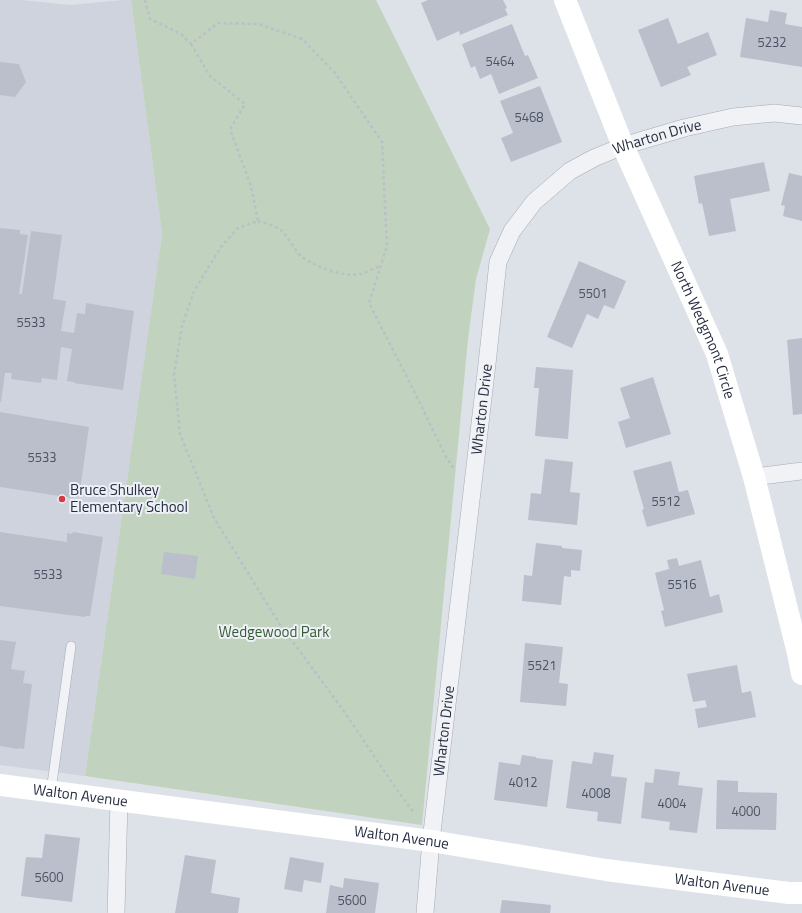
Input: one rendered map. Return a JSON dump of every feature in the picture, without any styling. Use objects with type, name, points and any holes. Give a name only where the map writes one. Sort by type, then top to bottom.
[{"type":"street","name":"North Wedgmont Circle","points":[[565,0],[623,146],[717,354],[754,477],[798,652],[802,674]]},
{"type":"street","name":"Wharton Drive","points":[[426,913],[431,841],[488,364],[498,262],[512,231],[534,202],[570,171],[594,158],[623,146],[684,128],[733,117],[774,114],[802,116]]},
{"type":"street","points":[[754,477],[802,470]]},
{"type":"street","name":"Walton Avenue","points":[[0,784],[119,801],[431,841],[606,870],[782,892],[802,893]]},
{"type":"street","points":[[116,913],[119,801]]},
{"type":"lane","points":[[51,791],[71,646]]},
{"type":"path","points":[[145,0],[150,19],[181,34],[191,44],[210,76],[245,104],[230,129],[251,186],[258,221]]},
{"type":"path","points":[[191,44],[218,23],[258,24],[302,39],[335,73],[382,142],[387,246],[369,303],[446,456],[472,495]]},
{"type":"path","points":[[381,266],[361,274],[342,274],[322,268],[302,256],[280,229],[258,221],[238,228],[221,247],[194,291],[182,326],[174,375],[180,434],[214,518],[279,623],[343,710],[394,787],[422,825],[431,841]]},
{"type":"shaded area","name":"Bruce Shulkey Elementary School","points":[[0,0],[22,0],[70,5],[131,0],[162,234],[85,776],[0,765]]},
{"type":"green space","name":"Wedgewood Park","points":[[131,0],[376,0],[490,229],[476,279],[468,339],[422,825],[85,776],[162,234]]},
{"type":"building","points":[[428,0],[503,0],[507,8],[505,9],[508,15],[460,35],[459,31],[437,41],[421,3]]},
{"type":"building","points":[[770,10],[787,13],[785,24],[802,27],[802,67],[740,57],[746,18],[768,22]]},
{"type":"building","points":[[668,18],[678,44],[708,32],[717,55],[687,67],[691,75],[661,87],[638,30]]},
{"type":"building","points":[[512,24],[525,56],[528,55],[538,78],[499,94],[491,74],[480,79],[475,66],[471,68],[462,44]]},
{"type":"building","points":[[0,62],[19,64],[26,82],[15,97],[0,95]]},
{"type":"building","points":[[540,86],[562,142],[511,162],[501,138],[513,133],[500,101]]},
{"type":"building","points":[[764,162],[770,191],[730,199],[736,231],[709,236],[702,203],[699,204],[694,176]]},
{"type":"building","points":[[789,173],[802,176],[802,221],[783,216],[785,206],[781,205]]},
{"type":"building","points":[[0,228],[20,230],[20,234],[28,235],[19,294],[22,294],[31,231],[62,235],[53,299],[66,301],[61,331],[74,333],[77,313],[85,314],[86,303],[134,311],[123,390],[67,381],[72,349],[61,347],[57,380],[42,378],[41,383],[11,379],[12,373],[5,373],[0,402]]},
{"type":"building","points":[[579,261],[626,281],[614,309],[604,305],[598,319],[587,314],[572,348],[547,337]]},
{"type":"building","points":[[802,338],[802,414],[793,415],[787,340]]},
{"type":"building","points":[[536,367],[573,370],[568,439],[535,436],[539,388],[534,388]]},
{"type":"building","points":[[653,377],[671,434],[626,448],[618,422],[630,418],[620,388]]},
{"type":"building","points":[[0,412],[89,427],[79,497],[73,498],[0,487]]},
{"type":"building","points":[[545,459],[573,462],[570,492],[580,493],[577,525],[528,520],[531,493],[541,494]]},
{"type":"building","points":[[671,461],[679,492],[688,490],[695,514],[647,527],[642,510],[644,509],[633,471]]},
{"type":"building","points":[[0,532],[67,542],[67,533],[72,534],[73,532],[103,537],[90,616],[85,617],[0,606]]},
{"type":"building","points":[[536,543],[582,550],[580,571],[571,570],[571,577],[564,576],[561,605],[522,601],[524,575],[532,576]]},
{"type":"building","points":[[164,552],[198,556],[195,579],[161,574]]},
{"type":"building","points":[[677,558],[679,566],[701,560],[710,597],[719,594],[723,612],[665,627],[661,611],[664,610],[655,573],[669,569],[667,560]]},
{"type":"building","points":[[0,640],[16,642],[11,669],[25,671],[23,683],[32,684],[24,749],[0,746]]},
{"type":"building","points":[[525,643],[563,647],[559,683],[568,684],[566,706],[520,702]]},
{"type":"building","points":[[737,665],[742,693],[751,691],[756,717],[698,728],[695,709],[707,707],[705,700],[693,702],[687,674]]},
{"type":"building","points":[[594,752],[614,755],[611,776],[627,778],[621,824],[597,821],[598,812],[566,808],[572,761],[592,764]]},
{"type":"building","points":[[522,755],[553,760],[547,807],[494,800],[499,762],[520,765]]},
{"type":"building","points":[[655,769],[680,772],[678,785],[703,788],[697,833],[669,830],[670,822],[641,818],[645,782],[653,783]]},
{"type":"building","points":[[717,780],[738,781],[738,792],[777,793],[776,830],[716,829]]},
{"type":"building","points":[[45,834],[80,838],[72,902],[21,896],[26,857],[42,858]]},
{"type":"building","points":[[185,855],[216,860],[211,893],[240,898],[238,913],[175,913]]},
{"type":"building","points":[[290,857],[324,863],[321,883],[304,880],[302,892],[284,889]]},
{"type":"building","points":[[344,878],[379,883],[375,913],[326,913],[330,885],[343,888]]},
{"type":"building","points":[[502,900],[551,905],[550,913],[500,913]]},
{"type":"place","name":"Bruce Shulkey Elementary School","points":[[62,499]]}]
